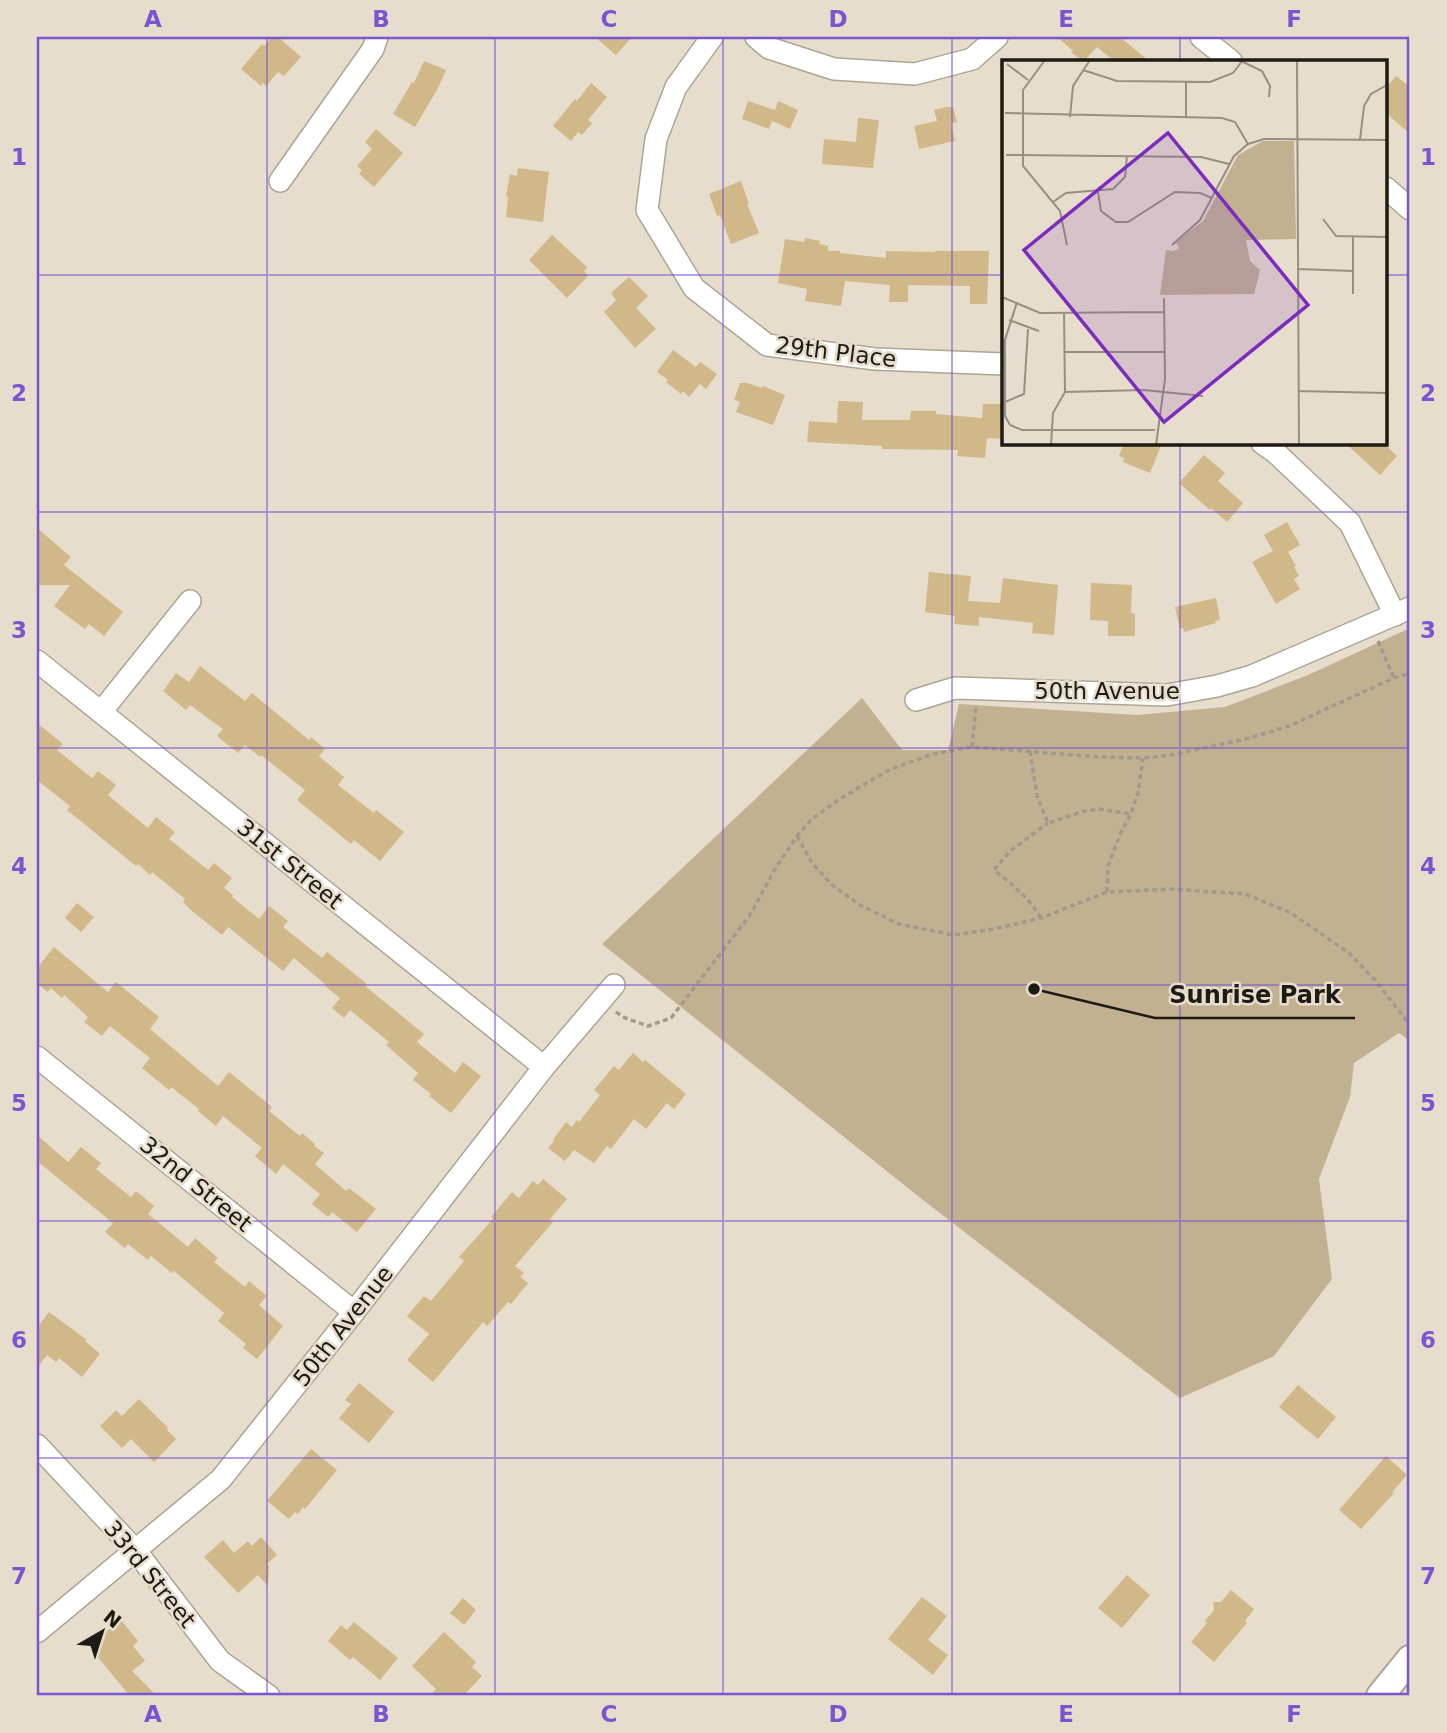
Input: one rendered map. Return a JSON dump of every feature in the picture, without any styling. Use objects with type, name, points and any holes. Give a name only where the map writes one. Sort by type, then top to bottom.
[{"type":"street","points":[[280,181],[373,49],[377,37]]},
{"type":"street","name":"29th Place","points":[[712,37],[676,87],[656,139],[648,211],[694,288],[767,345],[875,359],[1002,364]]},
{"type":"street","points":[[756,37],[769,48],[834,69],[915,74],[972,59],[998,37]]},
{"type":"street","points":[[1202,37],[1230,60]]},
{"type":"street","points":[[1388,190],[1410,209]]},
{"type":"street","points":[[1263,444],[1350,523],[1403,611]]},
{"type":"street","points":[[101,712],[190,601]]},
{"type":"street","name":"50th Avenue","points":[[916,700],[955,688],[1167,695],[1217,686],[1252,676],[1403,611]]},
{"type":"street","name":"31st Street","points":[[37,661],[544,1067]]},
{"type":"street","name":"50th Avenue","points":[[37,1632],[221,1479],[544,1067],[607,993]]},
{"type":"street","name":"32nd Street","points":[[37,1057],[354,1312]]},
{"type":"street","name":"33rd Street","points":[[37,1445],[136,1551],[220,1661],[269,1696]]},
{"type":"street","points":[[1380,1696],[1410,1659]]},
{"type":"path","points":[[1372,625],[1394,678]]},
{"type":"path","points":[[607,993],[625,1018],[648,1026],[671,1018],[750,915],[797,836],[812,820],[841,798],[891,769],[933,754],[972,747],[1100,757],[1143,758],[1171,755],[1250,738],[1289,726],[1410,673]]},
{"type":"path","points":[[972,747],[978,689]]},
{"type":"path","points":[[1030,751],[1037,796],[1048,823]]},
{"type":"path","points":[[1107,892],[1108,866],[1138,793],[1143,758]]},
{"type":"path","points":[[1041,918],[1031,902],[994,870],[1010,851],[1048,823],[1081,812],[1099,809],[1131,814]]},
{"type":"path","points":[[797,836],[812,863],[832,885],[860,905],[899,924],[953,935],[1041,918],[1107,892],[1171,889],[1245,894],[1291,913],[1349,953],[1374,979],[1410,1025]]},
{"type":"shaded area","points":[[1410,628],[1410,1041],[1399,1033],[1354,1063],[1350,1097],[1319,1179],[1332,1279],[1274,1356],[1180,1398],[923,1200],[602,944],[862,698],[902,750],[948,750],[959,704],[1137,715],[1225,707],[1308,675]]},
{"type":"building","points":[[272,37],[278,37],[301,57],[284,76],[278,72],[266,86],[263,83],[261,86],[241,69],[262,44],[264,46]]},
{"type":"building","points":[[595,37],[632,37],[616,55]]},
{"type":"building","points":[[1057,37],[1120,37],[1148,60],[1113,60],[1097,47],[1085,60],[1081,60],[1071,52],[1073,51]]},
{"type":"building","points":[[424,61],[446,70],[415,127],[393,114],[412,82],[414,83]]},
{"type":"building","points":[[1396,76],[1410,87],[1410,134],[1388,115],[1388,86]]},
{"type":"building","points":[[591,83],[607,97],[588,120],[592,123],[582,135],[578,132],[571,141],[553,126]]},
{"type":"building","points":[[748,101],[775,110],[778,101],[798,110],[790,129],[772,121],[769,129],[742,119]]},
{"type":"building","points":[[953,107],[957,122],[951,123],[955,141],[919,149],[914,126],[937,121],[934,110]]},
{"type":"building","points":[[858,118],[879,120],[873,168],[822,164],[824,139],[856,142]]},
{"type":"building","points":[[376,129],[403,153],[374,187],[359,174],[362,170],[357,166],[372,149],[365,142]]},
{"type":"building","points":[[518,168],[549,172],[543,222],[506,217],[510,174],[517,176]]},
{"type":"building","points":[[741,181],[759,233],[731,244],[709,194]]},
{"type":"building","points":[[552,235],[587,267],[584,271],[588,276],[567,298],[529,260]]},
{"type":"building","points":[[805,238],[820,241],[819,244],[828,246],[828,251],[886,258],[886,251],[989,251],[987,304],[970,304],[970,286],[908,285],[908,302],[889,302],[890,285],[845,281],[841,306],[805,301],[807,289],[778,283],[785,239],[804,242]]},
{"type":"building","points":[[629,277],[648,296],[636,308],[656,329],[635,348],[604,312],[616,300],[611,293]]},
{"type":"building","points":[[673,350],[696,367],[700,362],[717,374],[706,389],[700,384],[689,397],[683,391],[681,394],[657,372]]},
{"type":"building","points":[[740,383],[762,388],[763,386],[785,395],[773,425],[736,412],[740,402],[734,400]]},
{"type":"building","points":[[838,401],[863,402],[862,420],[910,420],[911,411],[936,411],[936,414],[982,418],[983,404],[1002,404],[1002,439],[987,438],[985,458],[957,456],[958,450],[882,449],[882,446],[807,442],[809,421],[837,423]]},
{"type":"building","points":[[1124,444],[1162,444],[1150,473],[1123,462],[1124,458],[1119,456]]},
{"type":"building","points":[[1346,444],[1384,444],[1397,456],[1380,475]]},
{"type":"building","points":[[1204,455],[1225,473],[1218,481],[1243,503],[1227,522],[1179,483]]},
{"type":"building","points":[[1287,522],[1300,545],[1288,552],[1296,566],[1294,567],[1299,576],[1294,579],[1300,589],[1276,604],[1252,562],[1273,551],[1264,535]]},
{"type":"building","points":[[37,528],[71,557],[64,565],[123,612],[104,636],[89,624],[85,629],[54,606],[70,585],[37,585]]},
{"type":"building","points":[[929,572],[971,576],[968,601],[1000,603],[1003,578],[1058,585],[1054,635],[1032,633],[1033,623],[979,617],[979,626],[954,624],[955,616],[925,612]]},
{"type":"building","points":[[1091,583],[1132,585],[1131,613],[1135,614],[1135,636],[1108,636],[1108,621],[1090,620]]},
{"type":"building","points":[[1216,598],[1220,620],[1184,632],[1183,628],[1180,629],[1175,607]]},
{"type":"building","points":[[200,666],[245,701],[252,693],[309,740],[311,737],[325,749],[319,756],[344,777],[338,785],[404,832],[380,861],[354,840],[351,844],[297,800],[305,790],[261,755],[260,757],[245,745],[238,753],[217,736],[223,729],[190,705],[186,710],[163,691],[176,673],[189,682]]},
{"type":"building","points":[[37,723],[63,744],[57,750],[92,778],[98,771],[116,785],[108,795],[148,828],[156,817],[175,832],[169,839],[208,870],[214,863],[232,878],[224,888],[259,919],[269,906],[288,921],[283,927],[322,958],[327,952],[424,1034],[417,1042],[455,1073],[463,1062],[481,1076],[451,1113],[413,1080],[418,1073],[386,1045],[389,1042],[350,1010],[344,1018],[332,1008],[340,998],[294,958],[283,971],[228,927],[222,935],[192,911],[183,902],[185,899],[152,872],[150,875],[138,864],[136,866],[67,810],[70,806],[37,780]]},
{"type":"building","points":[[77,903],[94,917],[81,932],[65,918]]},
{"type":"building","points":[[54,947],[108,992],[116,982],[159,1017],[150,1029],[218,1086],[229,1072],[272,1107],[269,1111],[300,1136],[302,1133],[315,1144],[314,1146],[324,1153],[315,1164],[346,1191],[349,1188],[376,1209],[357,1232],[332,1212],[328,1217],[312,1204],[320,1194],[283,1164],[276,1174],[255,1156],[262,1148],[223,1116],[216,1126],[171,1087],[169,1090],[142,1068],[150,1058],[110,1026],[102,1036],[84,1022],[88,1017],[64,995],[62,998],[51,988],[48,992],[37,984],[37,968]]},
{"type":"building","points":[[633,1053],[686,1094],[674,1109],[667,1103],[646,1129],[634,1119],[611,1149],[607,1146],[594,1163],[574,1150],[565,1161],[548,1148],[553,1140],[566,1122],[572,1127],[577,1120],[579,1122],[600,1095],[594,1090],[614,1066],[619,1070]]},
{"type":"building","points":[[37,1135],[68,1162],[81,1147],[101,1163],[96,1169],[131,1197],[136,1191],[154,1206],[148,1214],[188,1247],[195,1238],[218,1258],[214,1262],[245,1287],[249,1281],[267,1296],[259,1305],[283,1326],[257,1359],[243,1348],[246,1344],[218,1321],[224,1313],[174,1271],[172,1273],[151,1256],[148,1260],[128,1244],[125,1248],[105,1232],[113,1223],[37,1161]]},
{"type":"building","points":[[543,1179],[567,1199],[550,1219],[553,1222],[515,1266],[524,1273],[520,1277],[528,1283],[511,1304],[508,1302],[487,1326],[483,1322],[433,1382],[407,1360],[429,1334],[407,1316],[424,1296],[431,1301],[464,1261],[459,1257],[493,1219],[491,1217],[512,1192],[519,1198],[533,1181],[538,1185]]},
{"type":"building","points":[[49,1312],[87,1340],[85,1341],[100,1354],[82,1377],[59,1358],[56,1362],[47,1355],[37,1368],[37,1328]]},
{"type":"building","points":[[359,1383],[394,1412],[369,1443],[339,1418],[351,1404],[345,1400]]},
{"type":"building","points":[[1298,1385],[1336,1417],[1318,1439],[1279,1407]]},
{"type":"building","points":[[139,1399],[176,1439],[154,1462],[131,1439],[122,1448],[100,1426],[116,1410],[122,1416]]},
{"type":"building","points":[[311,1449],[337,1470],[305,1509],[303,1507],[298,1514],[295,1512],[289,1519],[267,1501]]},
{"type":"building","points":[[1386,1456],[1407,1475],[1361,1529],[1339,1510]]},
{"type":"building","points":[[261,1537],[277,1555],[267,1564],[268,1586],[258,1575],[238,1593],[204,1557],[223,1540],[234,1553],[248,1541],[252,1546]]},
{"type":"building","points":[[1127,1575],[1150,1595],[1122,1628],[1098,1608]]},
{"type":"building","points":[[1231,1590],[1254,1609],[1245,1621],[1247,1623],[1214,1662],[1191,1642],[1207,1623],[1205,1621],[1214,1610],[1213,1602],[1221,1602]]},
{"type":"building","points":[[922,1597],[947,1616],[928,1640],[948,1655],[933,1675],[888,1639]]},
{"type":"building","points":[[463,1598],[476,1610],[464,1625],[450,1613]]},
{"type":"building","points":[[121,1620],[138,1641],[133,1646],[145,1661],[132,1671],[157,1696],[130,1696],[93,1650],[100,1644],[96,1640]]},
{"type":"building","points":[[354,1622],[398,1658],[380,1680],[353,1657],[350,1660],[328,1641],[341,1625],[347,1630]]},
{"type":"building","points":[[444,1632],[476,1662],[472,1667],[482,1676],[463,1696],[429,1696],[436,1689],[412,1666]]},
{"type":"place","name":"Sunrise Park","points":[[1034,989]]}]
